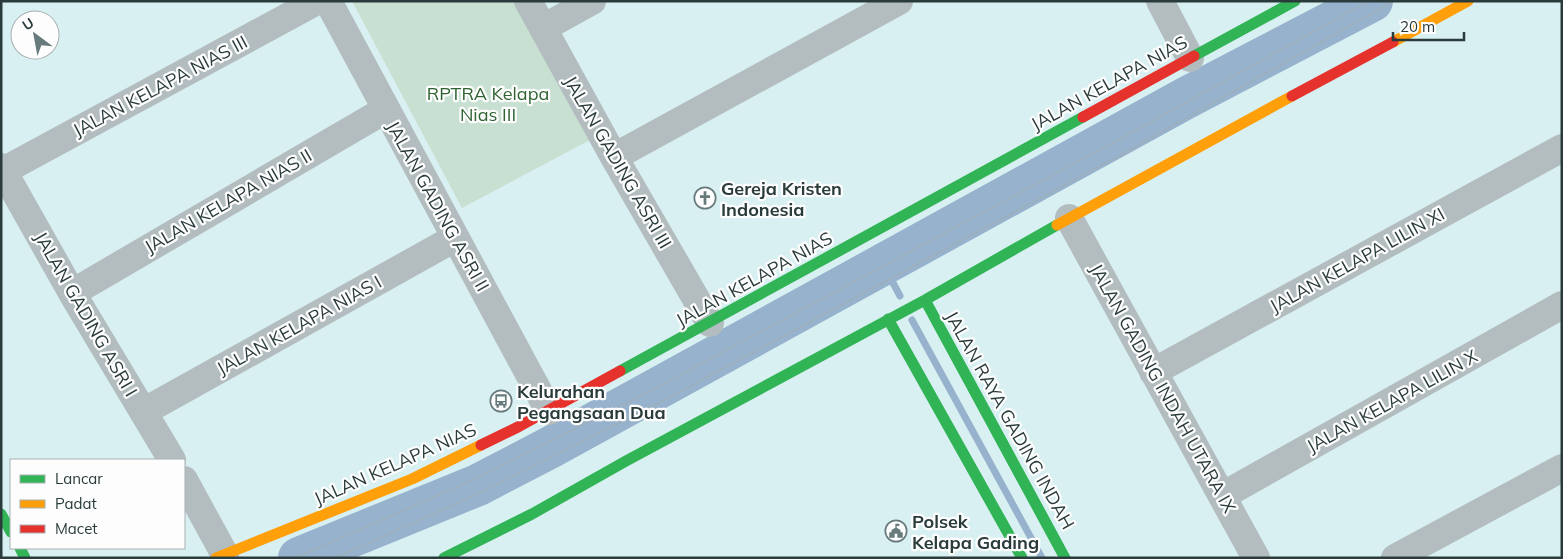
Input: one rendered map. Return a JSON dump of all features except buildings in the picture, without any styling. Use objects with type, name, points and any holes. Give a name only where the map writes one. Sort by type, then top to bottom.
[{"type":"street","name":"JALAN KELAPA NIAS III","points":[[2,169],[317,1]]},
{"type":"street","name":"JALAN GADING ASRI II","points":[[328,1],[385,110],[550,410]]},
{"type":"street","name":"JALAN GADING ASRI III","points":[[528,1],[614,157],[710,323]]},
{"type":"street","points":[[543,28],[592,1]]},
{"type":"street","points":[[614,157],[899,1]]},
{"type":"street","points":[[1160,1],[1190,58]]},
{"type":"street","name":"JALAN KELAPA NIAS","points":[[220,556],[412,479],[550,410],[1295,1]]},
{"type":"street","points":[[444,558],[532,514],[1468,1]]},
{"type":"street","name":"JALAN KELAPA NIAS II","points":[[72,293],[385,110]]},
{"type":"street","name":"JALAN KELAPA LILIN XI","points":[[1153,372],[1562,148]]},
{"type":"street","name":"JALAN GADING ASRI I","points":[[2,169],[72,293],[171,459]]},
{"type":"street","name":"JALAN GADING INDAH UTARA IX","points":[[1070,218],[1256,558]]},
{"type":"street","name":"JALAN KELAPA NIAS I","points":[[144,412],[456,238]]},
{"type":"street","name":"JALAN RAYA GADING INDAH","points":[[925,300],[1065,558]]},
{"type":"street","name":"JALAN KELAPA LILIN X","points":[[1222,496],[1562,306]]},
{"type":"street","points":[[888,319],[1022,558]]},
{"type":"street","points":[[1395,558],[1562,468]]},
{"type":"street","points":[[185,482],[220,556]]},
{"type":"street","points":[[1,514],[10,530]]},
{"type":"green space","name":"RPTRA Kelapa Nias III","points":[[352,1],[516,1],[590,140],[462,208]]},
{"type":"waterway","points":[[299,558],[478,485],[551,447],[1186,98],[1372,1]]},
{"type":"waterway","points":[[883,264],[900,296]]},
{"type":"waterway","points":[[912,320],[1042,558]]},
{"type":"tram line","points":[[295,558],[475,479],[654,389],[1120,139],[1369,1]]},
{"type":"tram line","points":[[335,558],[482,492],[659,403],[1126,152],[1394,1]]},
{"type":"traffic: fast","points":[[1194,56],[1295,1]]},
{"type":"traffic: fast","points":[[620,371],[1083,117]]},
{"type":"traffic: fast","points":[[444,558],[532,514],[626,461],[925,300],[1057,225]]},
{"type":"traffic: fast","points":[[925,300],[1065,558]]},
{"type":"traffic: fast","points":[[888,319],[1022,558]]},
{"type":"traffic: fast","points":[[1,514],[10,530]]},
{"type":"traffic: fast","points":[[20,549],[25,558]]},
{"type":"traffic: slow","points":[[1393,42],[1468,1]]},
{"type":"traffic: slow","points":[[1057,225],[1292,96]]},
{"type":"traffic: slow","points":[[216,558],[412,479],[481,445]]},
{"type":"traffic: jam","points":[[1292,96],[1393,42]]},
{"type":"traffic: jam","points":[[1083,117],[1194,56]]},
{"type":"traffic: jam","points":[[481,445],[620,371]]},
{"type":"place","name":"Gereja Kristen Indonesia","points":[[705,198]]},
{"type":"place","name":"Kelurahan Pegangsaan Dua","points":[[501,401]]},
{"type":"place","name":"Polsek Kelapa Gading","points":[[896,531]]}]
